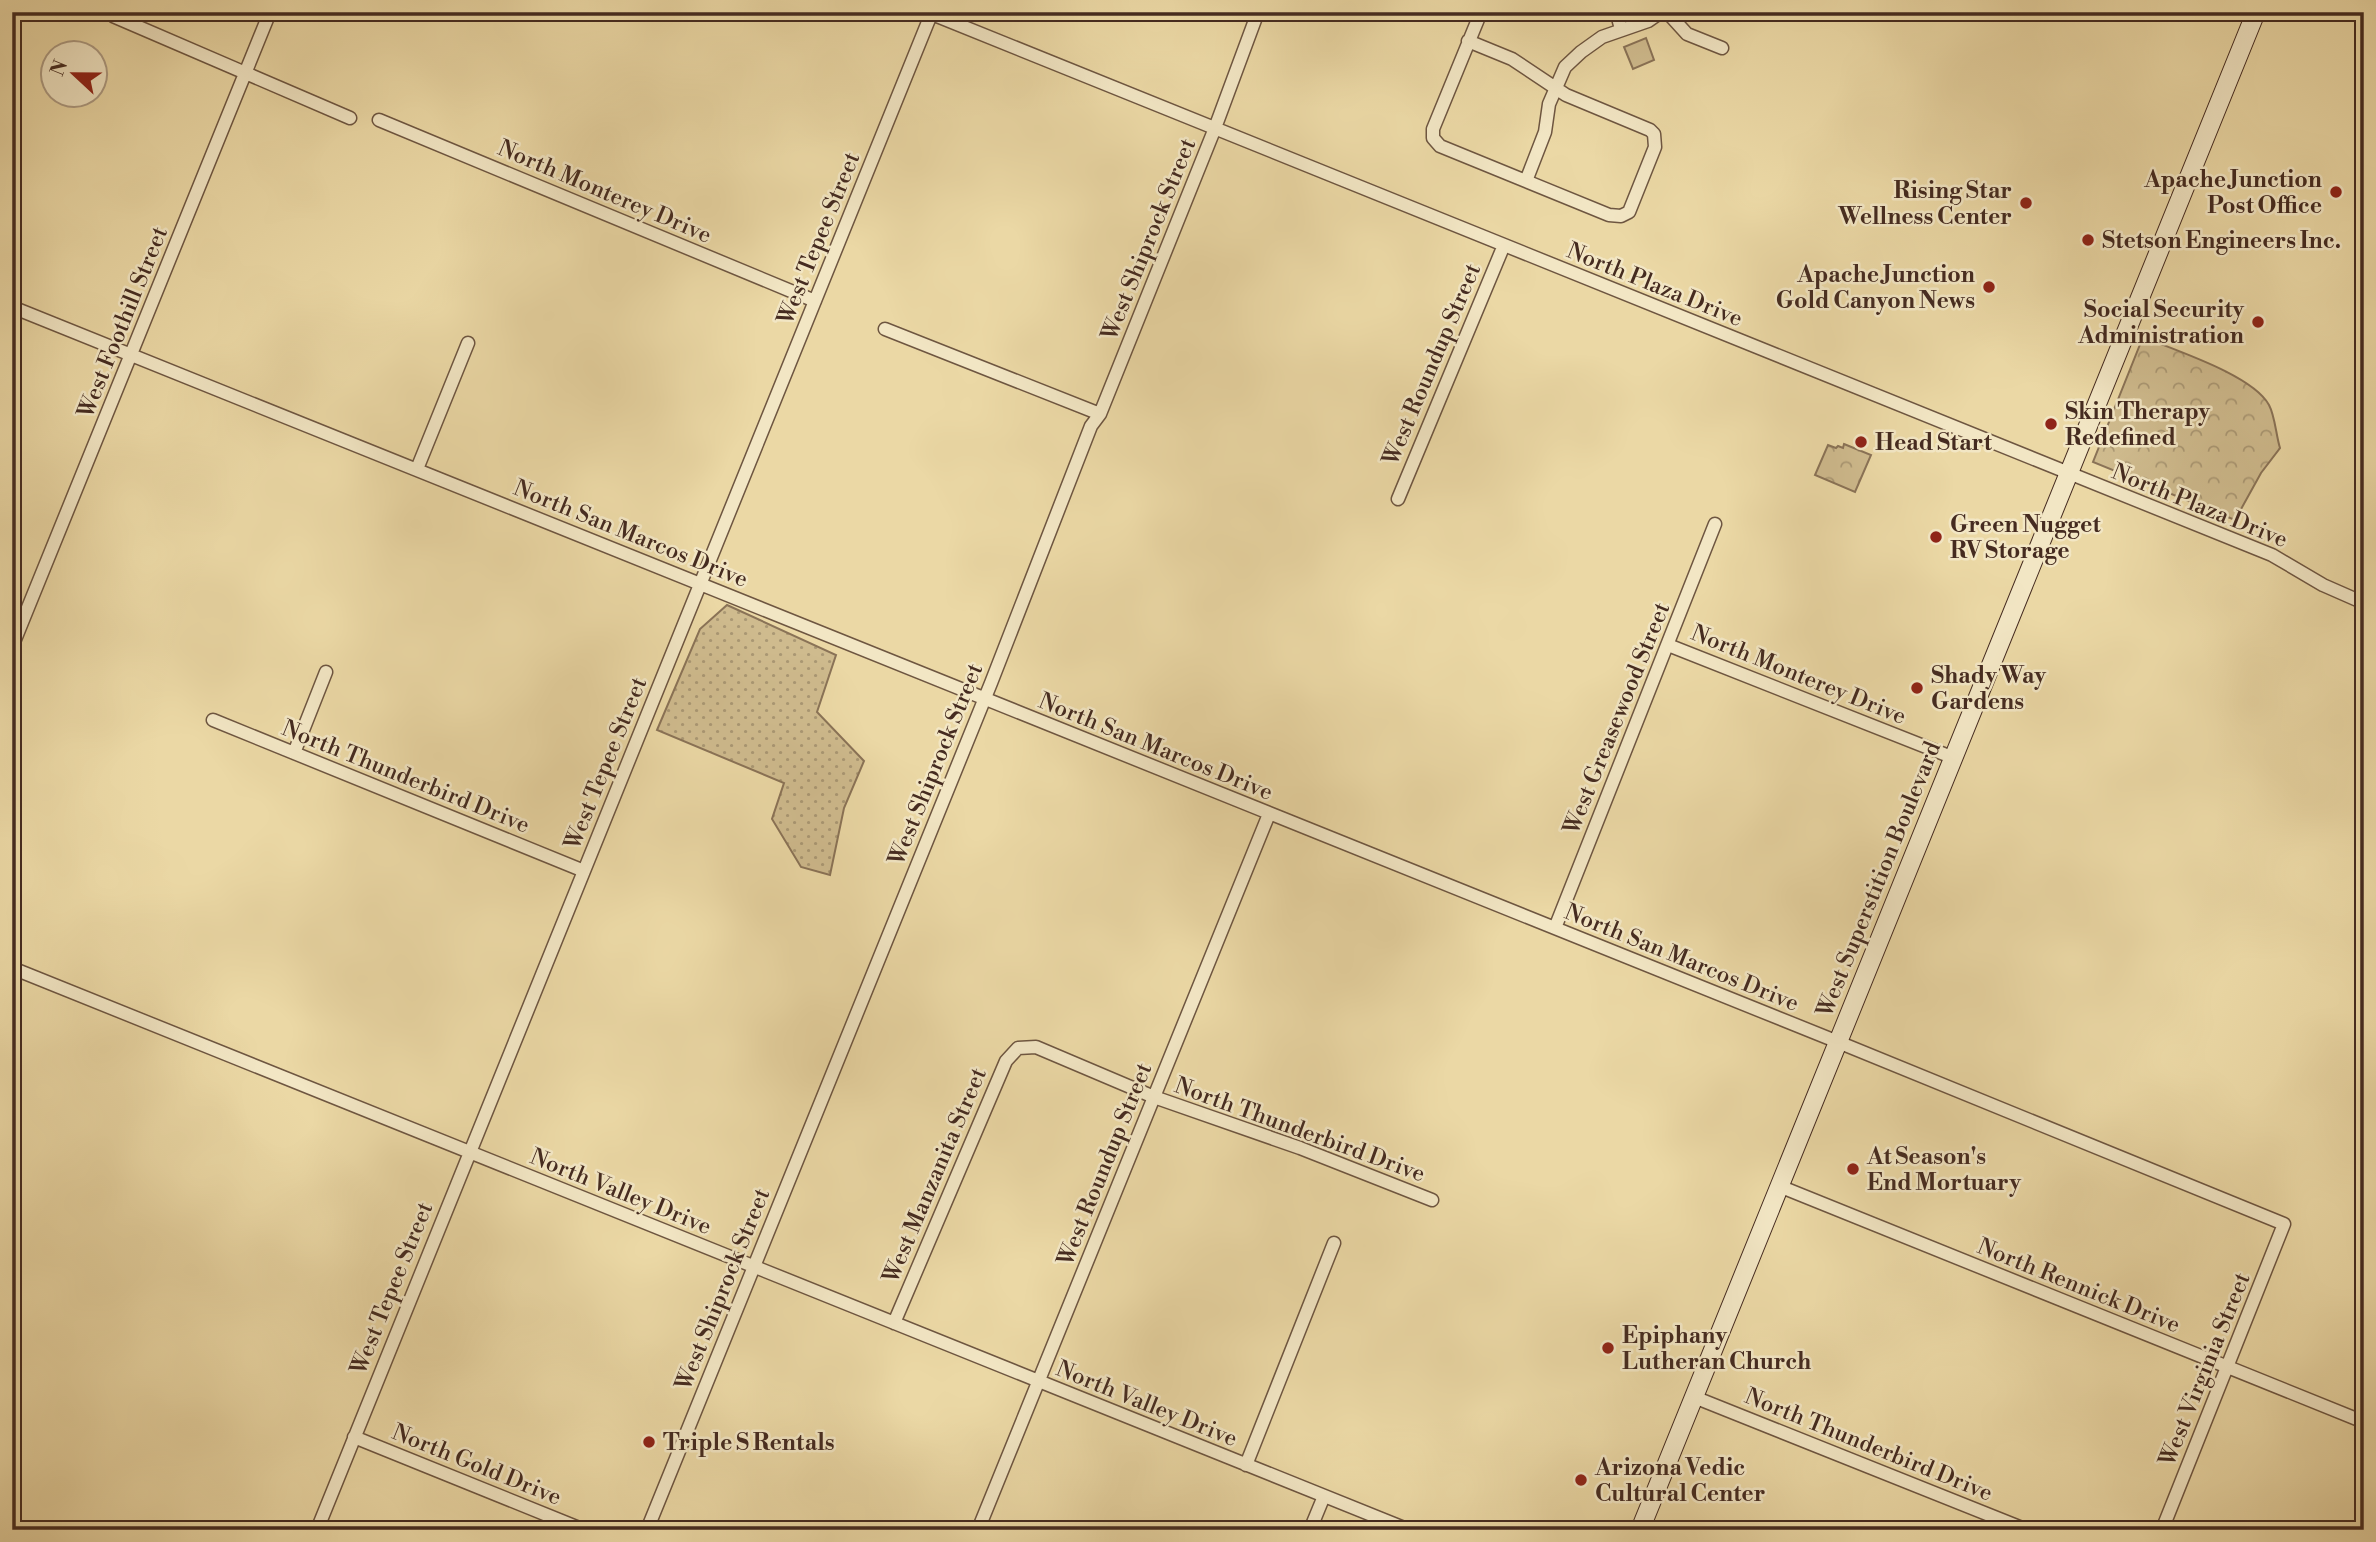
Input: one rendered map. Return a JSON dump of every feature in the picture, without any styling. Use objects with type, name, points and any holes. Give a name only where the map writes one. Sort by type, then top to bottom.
[{"type":"main road","name":"West Superstition Boulevard","points":[[1640,1530],[2256,12]]},
{"type":"street","name":"West Foothill Street","points":[[12,647],[270,12]]},
{"type":"street","name":"West Shiprock Street","points":[[647,1530],[984,699],[1091,426],[1100,414],[1215,128],[1258,12]]},
{"type":"street","points":[[1468,41],[1512,59],[1566,94],[1645,127],[1654,134],[1655,147],[1629,212],[1621,216],[1609,215],[1440,146],[1433,138],[1433,129],[1468,41],[1481,12]]},
{"type":"street","points":[[1613,12],[1621,29]]},
{"type":"street","points":[[1526,181],[1545,132],[1549,104],[1565,67],[1602,37],[1648,21],[1661,12]]},
{"type":"street","points":[[1667,12],[1687,34],[1722,48]]},
{"type":"street","name":"North Plaza Drive","points":[[930,13],[2272,555],[2323,585],[2364,603]]},
{"type":"street","name":"West Tepee Street","points":[[317,1530],[930,13]]},
{"type":"street","points":[[113,16],[350,118]]},
{"type":"street","name":"North Monterey Drive","points":[[379,120],[815,301]]},
{"type":"street","name":"West Roundup Street","points":[[1398,499],[1504,246]]},
{"type":"street","name":"North San Marcos Drive","points":[[12,307],[2284,1224]]},
{"type":"street","points":[[885,329],[1100,414]]},
{"type":"street","points":[[417,469],[468,343]]},
{"type":"street","name":"West Greasewood Street","points":[[1555,928],[1715,524]]},
{"type":"street","name":"North Monterey Drive","points":[[1668,645],[1954,758]]},
{"type":"street","points":[[294,753],[326,672]]},
{"type":"street","name":"North Thunderbird Drive","points":[[212,720],[584,870]]},
{"type":"street","name":"West Roundup Street","points":[[978,1530],[1269,814]]},
{"type":"street","name":"North Valley Drive","points":[[12,968],[1409,1530]]},
{"type":"street","name":"North Thunderbird Drive","points":[[1018,1048],[1036,1047],[1154,1097],[1300,1147],[1433,1200]]},
{"type":"street","name":"West Manzanita Street","points":[[894,1323],[1006,1061],[1018,1048]]},
{"type":"street","name":"North Rennick Drive","points":[[1779,1186],[2364,1422]]},
{"type":"street","name":"West Virginia Street","points":[[2162,1530],[2284,1224]]},
{"type":"street","points":[[1246,1465],[1334,1242]]},
{"type":"street","name":"North Thunderbird Drive","points":[[1694,1397],[2027,1530]]},
{"type":"street","name":"North Gold Drive","points":[[354,1437],[584,1530]]},
{"type":"street","points":[[1310,1530],[1324,1496]]},
{"type":"green space","points":[[1646,38],[1654,60],[1633,69],[1624,47]]},
{"type":"green space","points":[[2143,337],[2230,374],[2260,394],[2269,405],[2280,448],[2261,473],[2235,520],[2093,462]]},
{"type":"green space","points":[[1844,444],[1871,455],[1855,492],[1815,475],[1828,445],[1843,448]]},
{"type":"green space","points":[[727,605],[836,655],[817,712],[864,761],[844,808],[830,875],[801,867],[772,819],[784,783],[657,730],[700,629]]},
{"type":"place","name":"Apache Junction Post Office","points":[[2336,192]]},
{"type":"place","name":"Rising Star Wellness Center","points":[[2026,203]]},
{"type":"place","name":"Stetson Engineers Inc.","points":[[2088,240]]},
{"type":"place","name":"Apache Junction Gold Canyon News","points":[[1989,287]]},
{"type":"place","name":"Social Security Administration","points":[[2258,322]]},
{"type":"place","name":"Skin Therapy Redefined","points":[[2051,424]]},
{"type":"place","name":"Head Start","points":[[1861,442]]},
{"type":"place","name":"Green Nugget RV Storage","points":[[1936,537]]},
{"type":"place","name":"Shady Way Gardens","points":[[1917,688]]},
{"type":"place","name":"At Season's End Mortuary","points":[[1853,1169]]},
{"type":"place","name":"Epiphany Lutheran Church","points":[[1608,1348]]},
{"type":"place","name":"Triple S Rentals","points":[[649,1442]]},
{"type":"place","name":"Arizona Vedic Cultural Center","points":[[1581,1480]]}]
